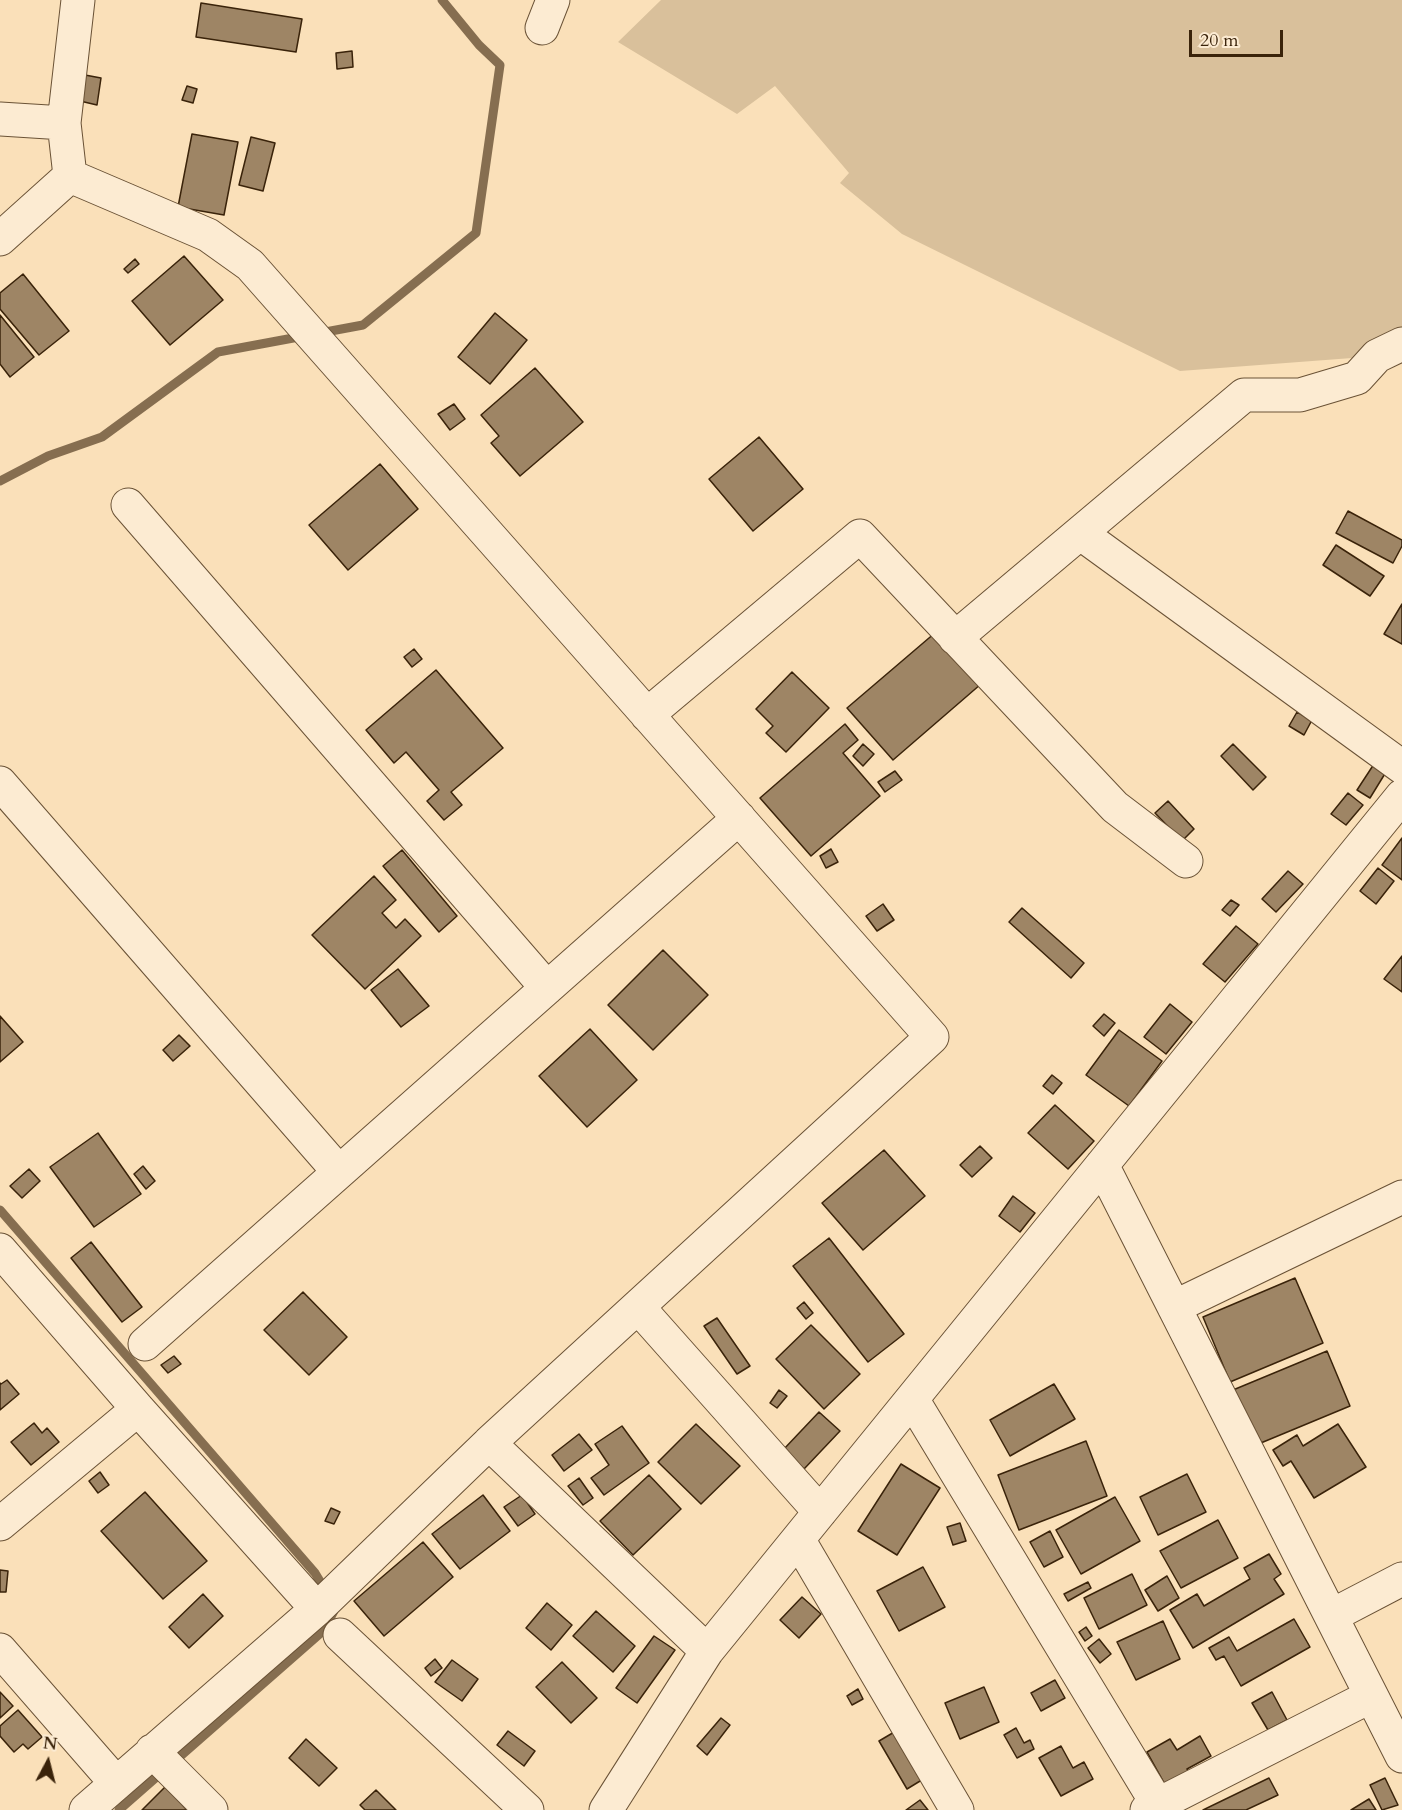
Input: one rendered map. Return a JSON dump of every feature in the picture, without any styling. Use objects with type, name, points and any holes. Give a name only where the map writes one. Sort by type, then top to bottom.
[{"type":"street","points":[[70,176],[64,123],[78,0]]},
{"type":"street","points":[[0,119],[64,123]]},
{"type":"street","points":[[0,239],[70,176]]},
{"type":"street","points":[[70,176],[208,235],[250,265],[932,1037],[489,1443],[317,1609],[86,1810]]},
{"type":"street","points":[[955,638],[1244,395],[1300,395],[1357,378],[1377,356],[1402,344]]},
{"type":"street","points":[[128,505],[547,988]]},
{"type":"street","points":[[1080,533],[1402,767]]},
{"type":"street","points":[[648,715],[860,536],[1115,807],[1186,861]]},
{"type":"street","points":[[0,783],[339,1172]]},
{"type":"street","points":[[606,1810],[707,1651],[1402,796]]},
{"type":"street","points":[[145,1344],[739,819]]},
{"type":"street","points":[[1102,1165],[1402,1756]]},
{"type":"street","points":[[1174,1307],[1402,1197]]},
{"type":"street","points":[[0,1250],[317,1609]]},
{"type":"street","points":[[638,1307],[820,1512]]},
{"type":"street","points":[[912,1399],[1155,1808],[1371,1696]]},
{"type":"street","points":[[0,1524],[138,1409]]},
{"type":"street","points":[[489,1443],[707,1651]]},
{"type":"street","points":[[798,1539],[957,1810]]},
{"type":"street","points":[[1331,1616],[1402,1580]]},
{"type":"street","points":[[340,1635],[527,1810]]},
{"type":"street","points":[[0,1650],[116,1784]]},
{"type":"street","points":[[152,1751],[211,1810]]},
{"type":"shaded area","points":[[661,0],[1402,0],[1402,330],[1352,358],[1180,371],[902,234],[840,183],[849,173],[775,86],[737,114],[618,42]]},
{"type":"building","points":[[201,3],[302,19],[296,52],[196,37]]},
{"type":"building","points":[[352,51],[353,67],[337,69],[336,53]]},
{"type":"building","points":[[85,75],[101,78],[97,105],[80,101]]},
{"type":"building","points":[[187,86],[197,89],[193,103],[182,100]]},
{"type":"building","points":[[192,134],[238,142],[224,215],[178,207]]},
{"type":"building","points":[[251,137],[275,143],[263,191],[239,185]]},
{"type":"building","points":[[184,256],[223,300],[170,345],[132,301]]},
{"type":"building","points":[[135,259],[139,264],[128,273],[124,269]]},
{"type":"building","points":[[23,274],[69,331],[39,355],[0,309],[0,293]]},
{"type":"building","points":[[495,313],[527,340],[490,384],[458,357]]},
{"type":"building","points":[[0,315],[34,357],[10,377],[0,364]]},
{"type":"building","points":[[535,368],[583,422],[520,476],[491,443],[499,436],[481,415]]},
{"type":"building","points":[[454,404],[465,419],[450,430],[438,414]]},
{"type":"building","points":[[759,437],[803,489],[753,531],[709,479]]},
{"type":"building","points":[[380,464],[418,509],[348,570],[309,525]]},
{"type":"building","points":[[1348,511],[1402,540],[1402,546],[1393,563],[1336,533]]},
{"type":"building","points":[[1336,545],[1384,576],[1370,596],[1323,565]]},
{"type":"building","points":[[1402,604],[1402,644],[1384,634]]},
{"type":"building","points":[[936,632],[981,684],[893,760],[847,708]]},
{"type":"building","points":[[414,649],[422,659],[412,667],[404,657]]},
{"type":"building","points":[[436,670],[503,748],[451,792],[462,805],[444,820],[427,801],[439,790],[406,752],[394,763],[366,730]]},
{"type":"building","points":[[792,672],[829,708],[786,752],[766,733],[773,726],[756,709]]},
{"type":"building","points":[[1297,712],[1312,720],[1304,735],[1289,726]]},
{"type":"building","points":[[845,724],[858,740],[843,753],[880,796],[811,856],[760,798]]},
{"type":"building","points":[[863,744],[874,754],[863,766],[853,756]]},
{"type":"building","points":[[1233,744],[1266,777],[1253,790],[1221,756]]},
{"type":"building","points":[[1374,764],[1386,772],[1370,798],[1357,790]]},
{"type":"building","points":[[895,771],[902,780],[885,792],[878,782]]},
{"type":"building","points":[[1348,793],[1363,805],[1346,825],[1331,814]]},
{"type":"building","points":[[1168,801],[1194,829],[1182,841],[1155,813]]},
{"type":"building","points":[[1402,838],[1402,880],[1382,865]]},
{"type":"building","points":[[831,849],[838,862],[826,868],[820,856]]},
{"type":"building","points":[[402,850],[457,916],[439,932],[383,866]]},
{"type":"building","points":[[1378,868],[1394,881],[1376,904],[1360,891]]},
{"type":"building","points":[[1288,871],[1303,884],[1276,912],[1262,899]]},
{"type":"building","points":[[374,876],[396,900],[382,913],[396,928],[405,919],[421,936],[365,989],[312,935]]},
{"type":"building","points":[[1231,900],[1239,905],[1230,916],[1222,910]]},
{"type":"building","points":[[883,904],[894,920],[877,931],[866,916]]},
{"type":"building","points":[[1022,908],[1084,963],[1071,978],[1009,922]]},
{"type":"building","points":[[1236,926],[1258,944],[1225,982],[1203,964]]},
{"type":"building","points":[[663,950],[708,995],[653,1050],[608,1005]]},
{"type":"building","points":[[1402,956],[1402,992],[1384,979]]},
{"type":"building","points":[[398,969],[429,1006],[401,1027],[371,990]]},
{"type":"building","points":[[1170,1004],[1192,1022],[1166,1054],[1144,1037]]},
{"type":"building","points":[[1104,1014],[1115,1023],[1104,1036],[1093,1026]]},
{"type":"building","points":[[0,1016],[23,1042],[0,1062]]},
{"type":"building","points":[[590,1029],[637,1080],[587,1127],[539,1076]]},
{"type":"building","points":[[1119,1030],[1162,1061],[1129,1106],[1086,1075]]},
{"type":"building","points":[[179,1035],[190,1046],[173,1061],[163,1050]]},
{"type":"building","points":[[1052,1075],[1062,1083],[1053,1094],[1043,1086]]},
{"type":"building","points":[[1055,1105],[1094,1141],[1068,1169],[1028,1133]]},
{"type":"building","points":[[98,1133],[141,1194],[94,1227],[50,1167]]},
{"type":"building","points":[[980,1146],[992,1158],[972,1177],[960,1165]]},
{"type":"building","points":[[884,1150],[925,1196],[863,1250],[822,1203]]},
{"type":"building","points":[[143,1166],[155,1181],[146,1189],[134,1174]]},
{"type":"building","points":[[29,1169],[40,1181],[22,1198],[10,1186]]},
{"type":"building","points":[[1013,1196],[1035,1213],[1020,1232],[999,1216]]},
{"type":"building","points":[[829,1238],[904,1334],[868,1362],[793,1266]]},
{"type":"building","points":[[91,1242],[142,1307],[122,1322],[71,1258]]},
{"type":"building","points":[[1295,1278],[1323,1343],[1230,1382],[1203,1317]]},
{"type":"building","points":[[303,1292],[347,1337],[309,1375],[264,1330]]},
{"type":"building","points":[[804,1302],[813,1313],[806,1319],[797,1308]]},
{"type":"building","points":[[717,1318],[750,1366],[737,1374],[704,1326]]},
{"type":"building","points":[[811,1325],[860,1374],[824,1409],[776,1359]]},
{"type":"building","points":[[1327,1351],[1350,1406],[1256,1445],[1233,1390]]},
{"type":"building","points":[[174,1356],[181,1364],[168,1373],[161,1365]]},
{"type":"building","points":[[7,1380],[19,1394],[0,1410],[0,1383]]},
{"type":"building","points":[[1054,1384],[1075,1419],[1010,1456],[990,1420]]},
{"type":"building","points":[[779,1390],[787,1396],[777,1408],[770,1403]]},
{"type":"building","points":[[819,1412],[840,1431],[804,1469],[783,1450]]},
{"type":"building","points":[[34,1423],[42,1433],[47,1428],[59,1442],[31,1465],[11,1442]]},
{"type":"building","points":[[696,1424],[740,1466],[701,1504],[658,1462]]},
{"type":"building","points":[[1338,1424],[1366,1467],[1314,1498],[1291,1461],[1283,1466],[1273,1450],[1297,1435],[1303,1446]]},
{"type":"building","points":[[622,1426],[649,1463],[604,1495],[591,1478],[609,1465],[595,1444]]},
{"type":"building","points":[[579,1434],[592,1450],[564,1471],[552,1455]]},
{"type":"building","points":[[1086,1441],[1107,1496],[1019,1530],[998,1475]]},
{"type":"building","points":[[901,1464],[940,1488],[897,1555],[858,1531]]},
{"type":"building","points":[[100,1472],[109,1485],[98,1493],[89,1481]]},
{"type":"building","points":[[1187,1474],[1206,1512],[1158,1535],[1140,1497]]},
{"type":"building","points":[[649,1475],[681,1509],[633,1555],[600,1521]]},
{"type":"building","points":[[579,1478],[593,1498],[583,1505],[568,1486]]},
{"type":"building","points":[[145,1492],[207,1561],[163,1599],[101,1531]]},
{"type":"building","points":[[483,1495],[510,1531],[460,1569],[432,1534]]},
{"type":"building","points":[[522,1495],[535,1514],[518,1526],[504,1507]]},
{"type":"building","points":[[1115,1497],[1140,1541],[1081,1574],[1056,1530]]},
{"type":"building","points":[[331,1508],[340,1512],[334,1524],[325,1521]]},
{"type":"building","points":[[1218,1520],[1238,1558],[1181,1588],[1160,1551]]},
{"type":"building","points":[[960,1523],[966,1541],[953,1545],[947,1527]]},
{"type":"building","points":[[1050,1531],[1063,1557],[1044,1567],[1030,1542]]},
{"type":"building","points":[[423,1542],[453,1577],[384,1636],[354,1601]]},
{"type":"building","points":[[1269,1554],[1281,1574],[1274,1579],[1284,1594],[1193,1648],[1170,1610],[1197,1594],[1204,1606],[1250,1579],[1244,1568]]},
{"type":"building","points":[[923,1567],[945,1607],[899,1631],[877,1591]]},
{"type":"building","points":[[0,1570],[8,1571],[6,1592],[0,1592]]},
{"type":"building","points":[[1132,1574],[1147,1605],[1099,1629],[1084,1598]]},
{"type":"building","points":[[1167,1576],[1179,1598],[1158,1611],[1145,1590]]},
{"type":"building","points":[[1088,1582],[1091,1588],[1068,1601],[1064,1594]]},
{"type":"building","points":[[203,1594],[223,1616],[189,1648],[169,1627]]},
{"type":"building","points":[[802,1597],[821,1614],[799,1638],[780,1620]]},
{"type":"building","points":[[547,1603],[572,1625],[551,1650],[526,1628]]},
{"type":"building","points":[[596,1611],[635,1646],[613,1672],[573,1636]]},
{"type":"building","points":[[1294,1619],[1310,1647],[1241,1686],[1224,1656],[1216,1660],[1209,1648],[1229,1637],[1237,1651]]},
{"type":"building","points":[[1163,1621],[1180,1659],[1136,1680],[1117,1642]]},
{"type":"building","points":[[1086,1627],[1092,1636],[1085,1641],[1079,1632]]},
{"type":"building","points":[[654,1636],[675,1650],[637,1703],[616,1688]]},
{"type":"building","points":[[1099,1639],[1111,1654],[1100,1663],[1088,1648]]},
{"type":"building","points":[[435,1659],[442,1668],[431,1676],[425,1668]]},
{"type":"building","points":[[452,1660],[478,1679],[462,1701],[435,1682]]},
{"type":"building","points":[[562,1662],[597,1698],[571,1723],[536,1687]]},
{"type":"building","points":[[1055,1680],[1065,1698],[1041,1711],[1031,1693]]},
{"type":"building","points":[[984,1687],[999,1722],[960,1739],[945,1703]]},
{"type":"building","points":[[858,1689],[863,1699],[852,1705],[847,1696]]},
{"type":"building","points":[[0,1692],[13,1706],[0,1718]]},
{"type":"building","points":[[1272,1692],[1287,1720],[1268,1730],[1252,1703]]},
{"type":"building","points":[[18,1710],[42,1737],[28,1749],[23,1744],[14,1752],[0,1736],[0,1726]]},
{"type":"building","points":[[721,1718],[730,1725],[707,1755],[697,1746]]},
{"type":"building","points":[[1016,1728],[1024,1743],[1030,1740],[1034,1749],[1017,1758],[1004,1735]]},
{"type":"building","points":[[508,1731],[535,1751],[524,1766],[497,1745]]},
{"type":"building","points":[[896,1731],[925,1778],[907,1789],[879,1741]]},
{"type":"building","points":[[1200,1736],[1211,1756],[1187,1769],[1192,1777],[1168,1790],[1147,1752],[1170,1739],[1177,1750]]},
{"type":"building","points":[[306,1739],[337,1768],[319,1786],[289,1758]]},
{"type":"building","points":[[1061,1746],[1073,1768],[1084,1762],[1093,1779],[1061,1796],[1039,1758]]},
{"type":"building","points":[[1269,1778],[1278,1795],[1246,1810],[1203,1810]]},
{"type":"building","points":[[1385,1778],[1398,1805],[1382,1810],[1370,1785]]},
{"type":"building","points":[[166,1786],[187,1810],[142,1810]]},
{"type":"building","points":[[376,1790],[396,1810],[365,1810],[360,1805]]},
{"type":"building","points":[[1369,1799],[1376,1810],[1351,1810]]},
{"type":"building","points":[[920,1800],[928,1810],[906,1810]]},
{"type":"waterway","points":[[320,333],[363,325],[476,233],[500,65],[479,45],[442,0]]},
{"type":"waterway","points":[[0,481],[48,456],[102,437],[218,352],[304,336]]},
{"type":"waterway","points":[[0,1210],[315,1573],[327,1593]]},
{"type":"waterway","points":[[119,1810],[324,1630],[334,1611]]}]
